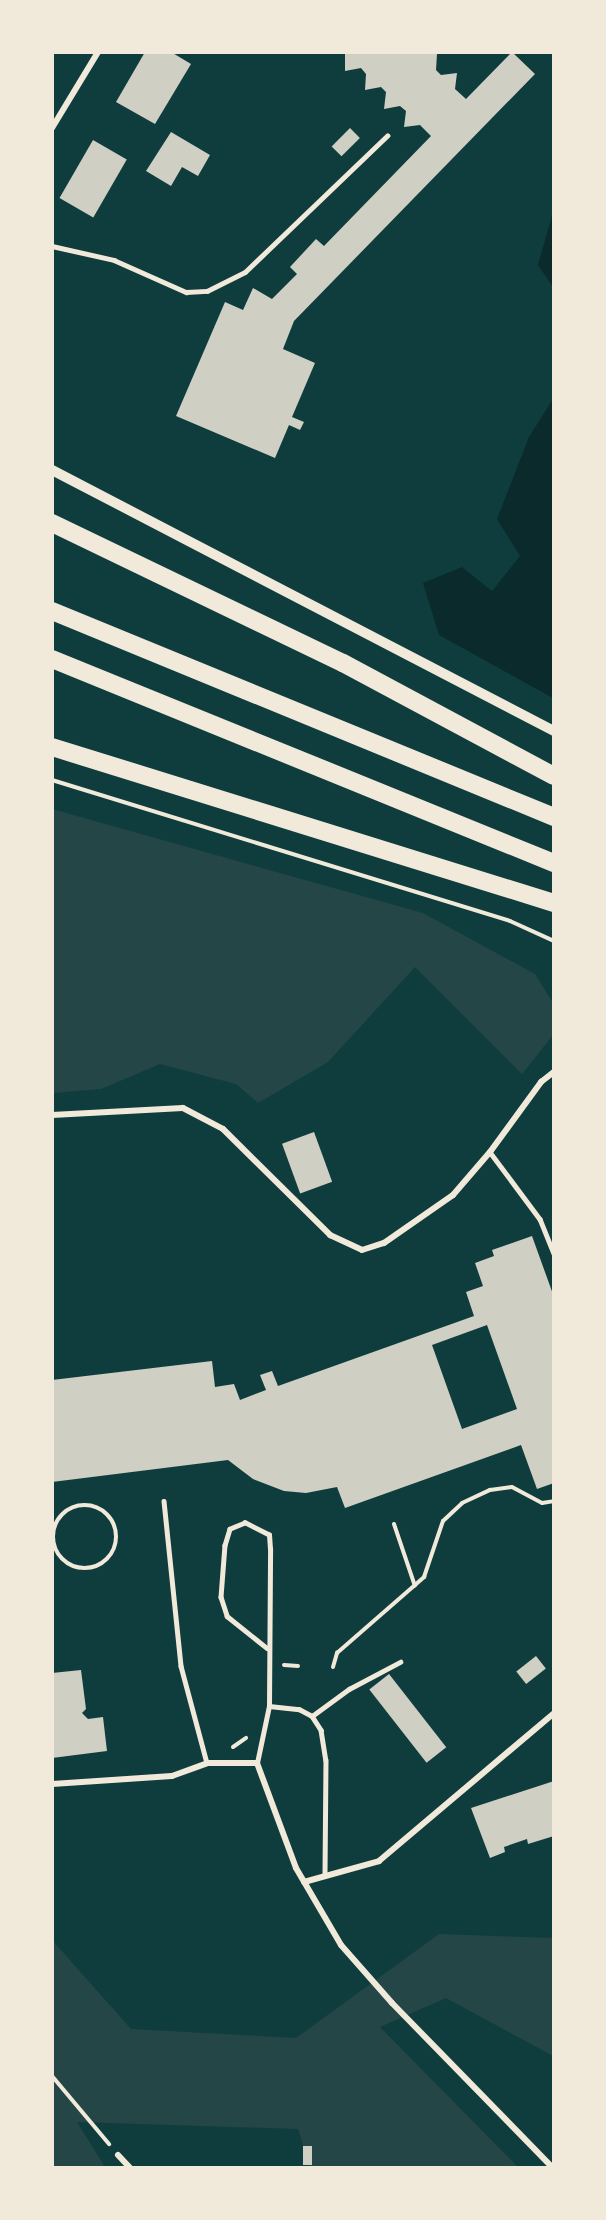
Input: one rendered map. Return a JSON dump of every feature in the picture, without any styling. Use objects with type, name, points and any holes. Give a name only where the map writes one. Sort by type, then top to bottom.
[{"type":"highway","points":[[52,523],[343,663],[554,776]]},
{"type":"highway","points":[[52,610],[554,817]]},
{"type":"highway","points":[[52,659],[554,863]]},
{"type":"highway","points":[[52,747],[554,903]]},
{"type":"street","points":[[52,128],[98,52]]},
{"type":"street","points":[[52,470],[554,731]]},
{"type":"street","points":[[52,1115],[183,1108],[223,1129],[330,1235],[362,1250],[384,1243],[453,1195],[490,1152],[541,1082],[554,1072]]},
{"type":"street","points":[[304,1882],[379,1861],[554,1713]]},
{"type":"street","points":[[52,1784],[172,1776],[207,1763],[257,1763],[304,1882],[341,1945],[553,2168]]},
{"type":"street","points":[[118,2155],[130,2168]]},
{"type":"lane","points":[[52,246],[114,260],[186,292],[207,291],[245,272],[387,136]]},
{"type":"lane","points":[[490,1152],[540,1219],[554,1253]]},
{"type":"lane","points":[[164,1501],[181,1666],[207,1763]]},
{"type":"lane","points":[[79,1505],[99,1507],[114,1521],[117,1542],[106,1561],[97,1567],[75,1567],[55,1554],[53,1534],[55,1524],[69,1508],[79,1505]]},
{"type":"lane","points":[[257,1763],[269,1706],[267,1648],[269,1535],[245,1523],[230,1529],[225,1545],[221,1597],[227,1616],[267,1648]]},
{"type":"lane","points":[[312,1716],[349,1689],[400,1662]]},
{"type":"lane","points":[[269,1706],[299,1709],[312,1716],[321,1730],[326,1760],[325,1876]]},
{"type":"path","points":[[52,780],[510,921],[554,941]]},
{"type":"path","points":[[333,1667],[337,1653],[415,1587],[434,1554],[443,1521],[462,1503],[490,1490],[512,1487],[542,1503],[554,1501]]},
{"type":"path","points":[[394,1524],[415,1587]]},
{"type":"path","points":[[52,2076],[118,2155]]},
{"type":"shaded area","points":[[553,212],[554,287],[538,265]]},
{"type":"shaded area","points":[[553,399],[553,698],[439,635],[423,583],[462,567],[492,591],[520,556],[497,519],[529,437]]},
{"type":"shaded area","points":[[52,809],[423,913],[535,974],[553,1003],[553,1035],[522,1074],[415,967],[328,1062],[258,1103],[236,1084],[160,1064],[101,1089],[53,1093]]},
{"type":"shaded area","points":[[439,1934],[553,1938],[553,2056],[446,1998],[380,2027],[518,2167],[310,2167],[298,2129],[77,2122],[105,2167],[53,2167],[52,1940],[131,2029],[296,2038]]},
{"type":"building","points":[[145,52],[171,52],[191,64],[155,124],[116,102]]},
{"type":"building","points":[[345,52],[437,54],[436,70],[441,75],[457,73],[455,89],[466,99],[512,52],[535,74],[294,321],[283,349],[315,363],[292,417],[304,422],[300,430],[289,425],[275,458],[176,416],[225,302],[243,310],[253,288],[272,299],[297,274],[290,267],[316,239],[324,246],[431,136],[420,125],[404,127],[406,111],[400,106],[384,109],[386,92],[381,87],[365,90],[366,74],[361,68],[345,71]]},
{"type":"building","points":[[350,128],[360,138],[342,156],[332,146]]},
{"type":"building","points":[[171,132],[210,155],[198,176],[182,167],[171,186],[146,171]]},
{"type":"building","points":[[93,140],[127,160],[93,218],[60,198]]},
{"type":"building","points":[[314,1132],[332,1182],[300,1193],[282,1144]]},
{"type":"building","points":[[532,1236],[554,1297],[554,1483],[537,1489],[521,1445],[345,1508],[337,1487],[306,1493],[284,1491],[253,1479],[228,1460],[52,1482],[52,1380],[212,1361],[215,1387],[234,1384],[240,1400],[266,1390],[260,1375],[272,1371],[278,1386],[474,1316],[466,1292],[483,1286],[475,1263],[494,1256],[492,1250]],"holes":[[[487,1325],[517,1409],[462,1429],[432,1345]]]},
{"type":"building","points":[[536,1656],[546,1669],[526,1684],[516,1671]]},
{"type":"building","points":[[81,1670],[86,1709],[82,1713],[88,1719],[103,1717],[107,1751],[52,1758],[52,1673]]},
{"type":"building","points":[[389,1674],[446,1747],[427,1763],[369,1689]]},
{"type":"building","points":[[554,1781],[554,1836],[528,1844],[527,1839],[504,1847],[505,1852],[490,1858],[471,1808]]},
{"type":"building","points":[[303,2146],[312,2146],[312,2165],[303,2165]]}]
